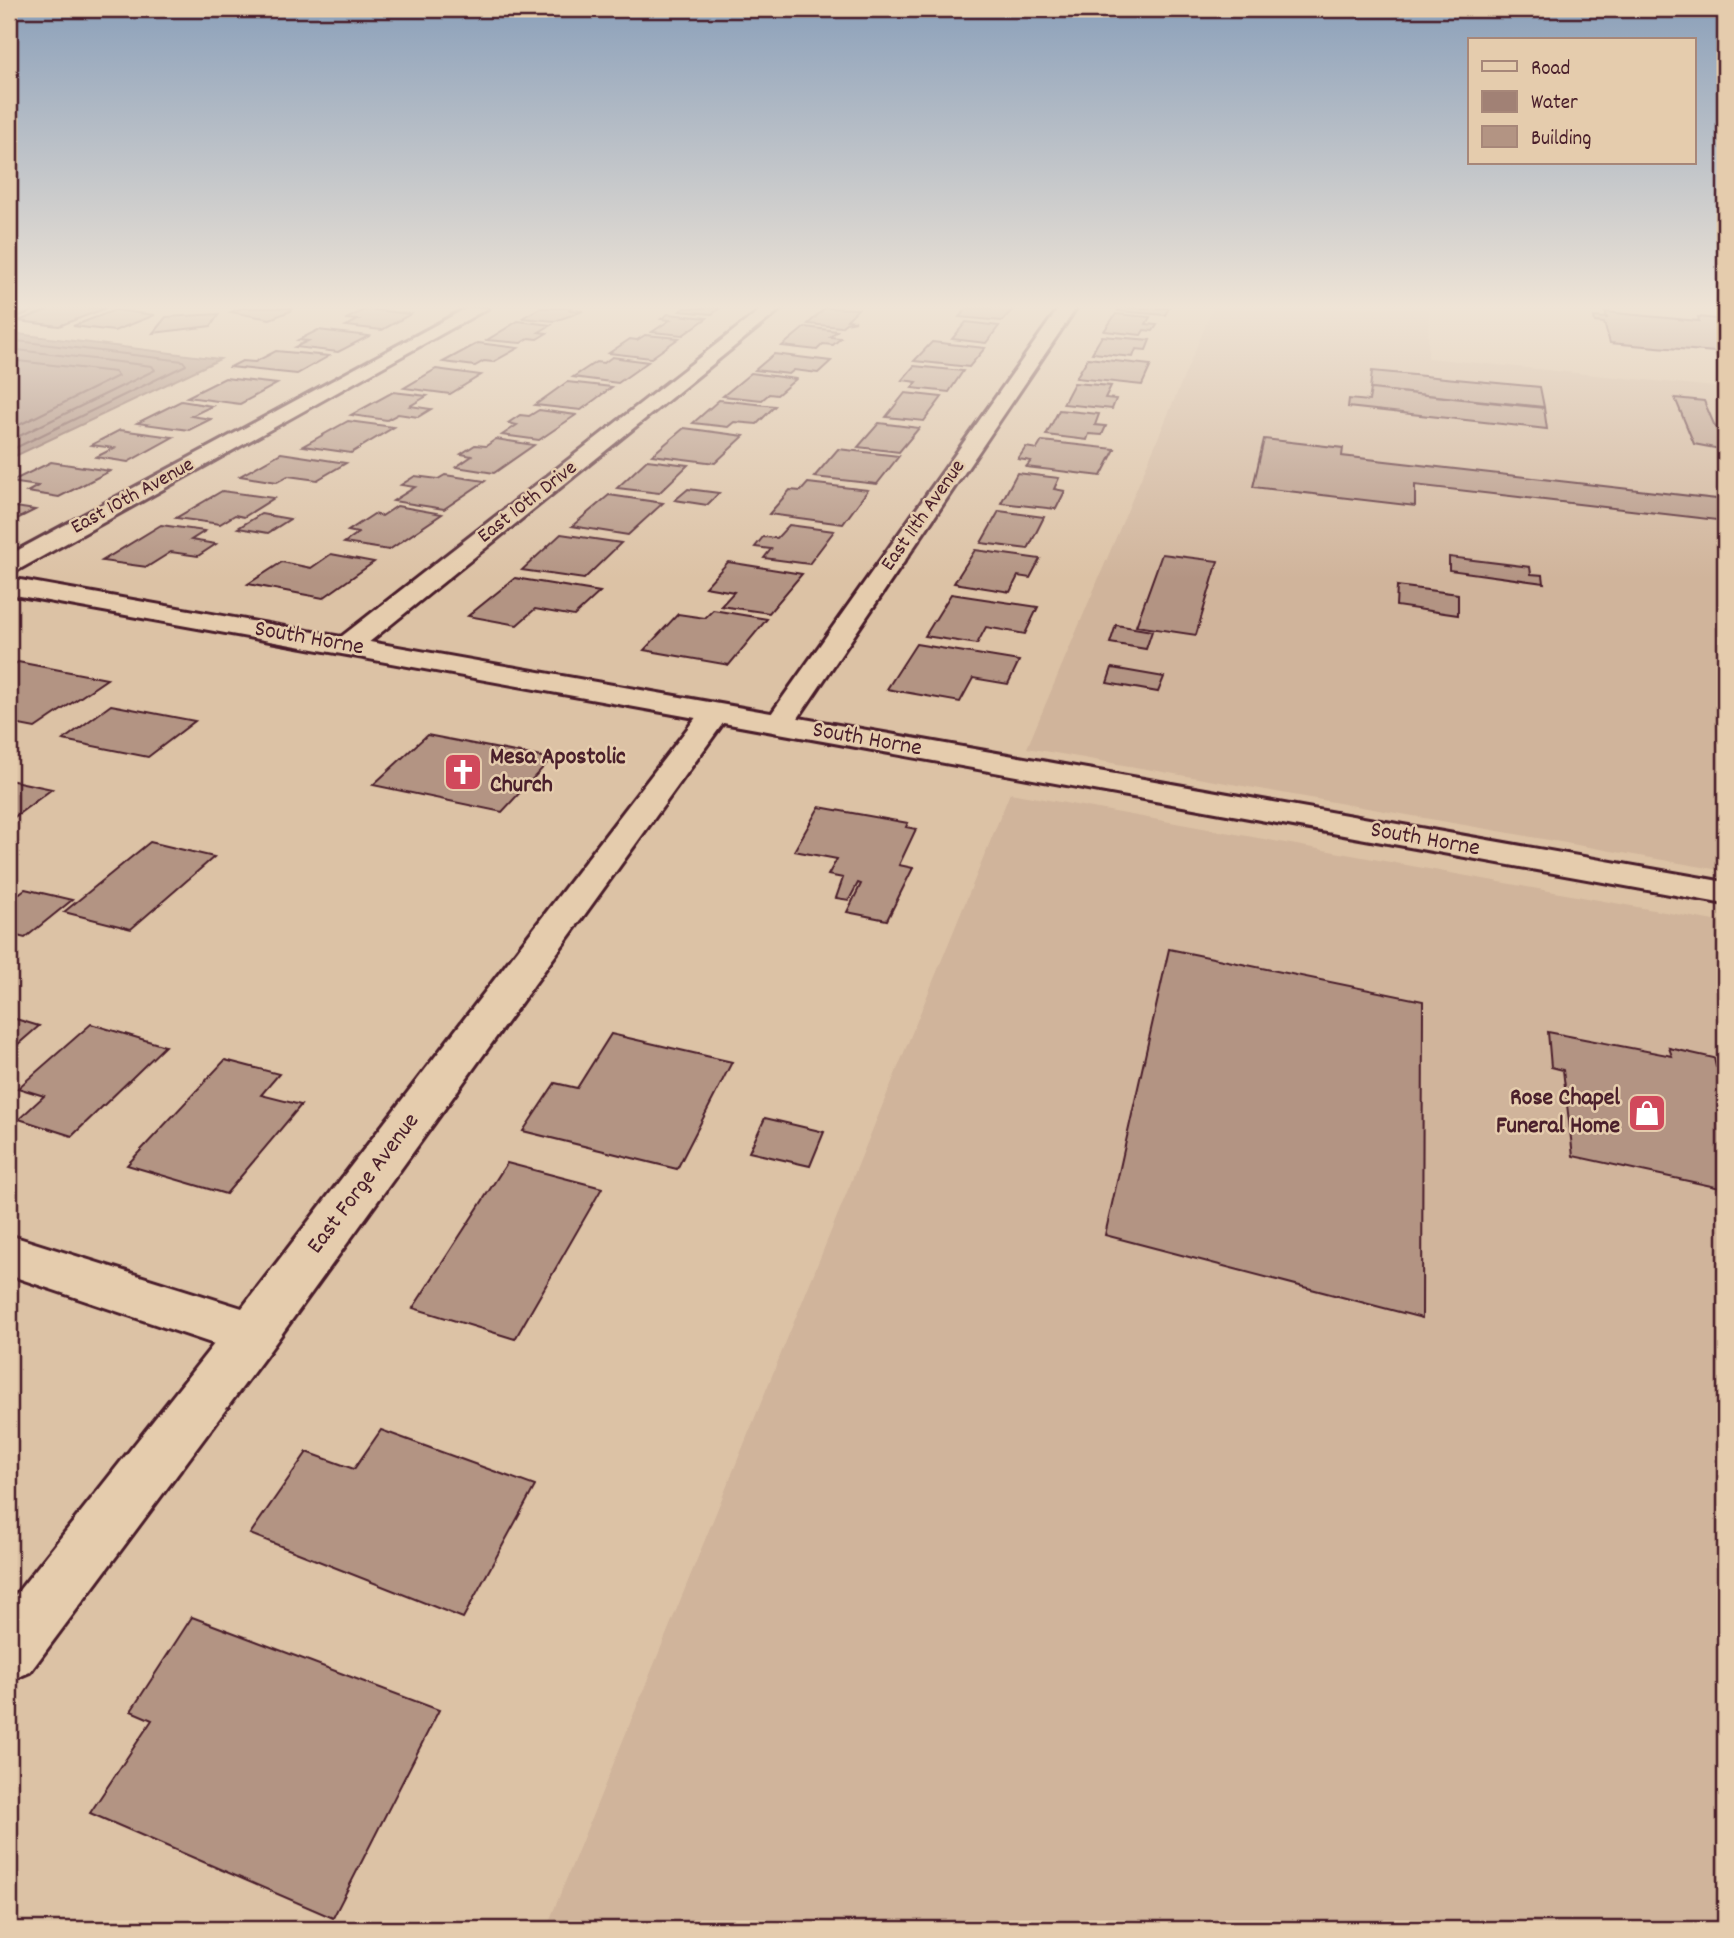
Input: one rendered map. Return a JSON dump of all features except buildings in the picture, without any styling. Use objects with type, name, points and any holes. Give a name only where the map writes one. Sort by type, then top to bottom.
[{"type":"street","name":"East 10th Avenue","points":[[9,565],[314,398]]},
{"type":"street","name":"East 10th Drive","points":[[347,646],[660,398]]},
{"type":"street","name":"East 11th Avenue","points":[[779,724],[1006,398]]},
{"type":"street","name":"South Horne","points":[[9,586],[1725,893]]},
{"type":"street","name":"East Forge Avenue","points":[[9,1651],[252,1334],[715,713]]},
{"type":"street","points":[[9,1255],[252,1334]]},
{"type":"shaded area","points":[[1175,398],[1725,398],[1725,871],[1027,748]]},
{"type":"shaded area","points":[[1010,793],[1725,923],[1725,1929],[546,1929]]},
{"type":"water","points":[[9,398],[137,398],[9,459]]},
{"type":"place","name":"Mesa Apostolic Church","points":[[463,772]]},
{"type":"place","name":"Rose Chapel Funeral Home","points":[[1647,1113]]}]
